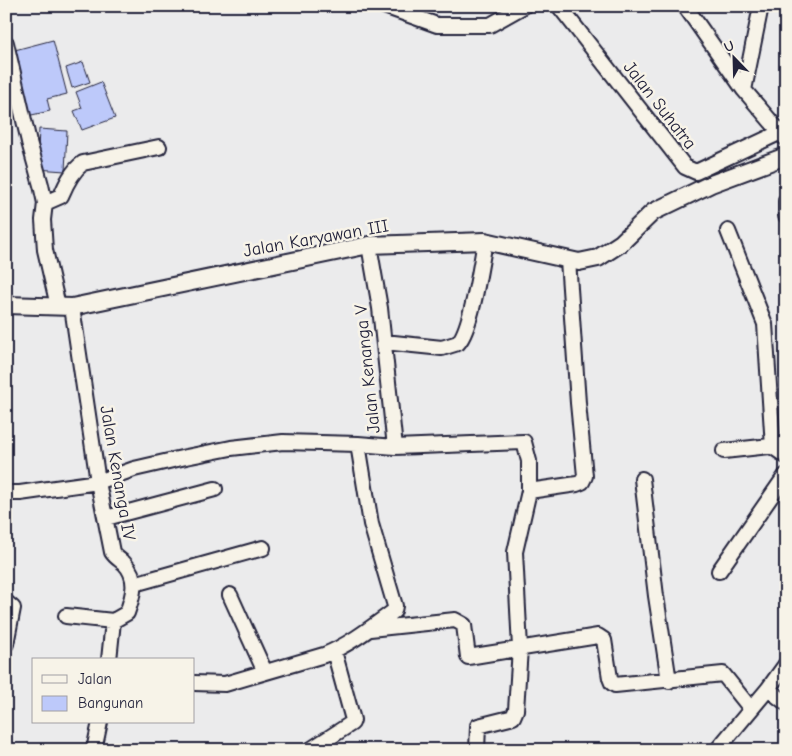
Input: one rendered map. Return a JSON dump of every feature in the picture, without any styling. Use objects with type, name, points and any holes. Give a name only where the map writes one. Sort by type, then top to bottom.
[{"type":"street","points":[[384,6],[437,25],[490,25],[524,6]]},
{"type":"street","name":"Jalan Suhatra","points":[[559,6],[685,168],[696,172],[783,135]]},
{"type":"street","points":[[685,6],[744,90],[783,135]]},
{"type":"street","points":[[744,90],[761,6]]},
{"type":"street","name":"Jalan Kenanga IV","points":[[6,43],[45,203],[43,220],[45,250],[65,306],[112,552],[126,565],[133,576],[134,584]]},
{"type":"street","points":[[45,203],[61,196],[69,180],[83,163],[158,146]]},
{"type":"street","name":"Jalan Karyawan III","points":[[6,305],[65,306],[370,245],[485,241],[579,262],[598,258],[621,243],[653,212],[711,184],[786,156]]},
{"type":"street","points":[[786,201],[786,216]]},
{"type":"street","points":[[728,231],[765,324],[779,446],[786,456]]},
{"type":"street","points":[[384,342],[442,348],[458,343],[464,334],[476,293],[485,241]]},
{"type":"street","name":"Jalan Kenanga V","points":[[195,683],[225,684],[334,651],[370,629],[394,611],[395,606],[371,524],[358,444],[395,447],[384,342],[370,245]]},
{"type":"street","points":[[529,491],[578,484],[582,482],[585,476],[568,260]]},
{"type":"street","points":[[6,493],[20,493],[98,482],[134,469],[231,448],[283,442],[358,444]]},
{"type":"street","points":[[395,447],[524,442],[529,461],[529,491],[515,552],[520,648],[519,682],[514,714],[510,718],[478,726],[477,750]]},
{"type":"street","points":[[724,451],[779,446]]},
{"type":"street","points":[[719,571],[786,475]]},
{"type":"street","points":[[642,479],[656,596],[669,680]]},
{"type":"street","points":[[106,518],[215,490]]},
{"type":"street","points":[[66,616],[114,621],[127,613],[132,600],[134,584],[262,548]]},
{"type":"street","points":[[230,595],[265,672]]},
{"type":"street","points":[[6,602],[13,608],[6,644]]},
{"type":"street","points":[[370,629],[455,620],[464,625],[468,657],[598,636],[604,640],[612,683],[615,685],[723,674],[751,708]]},
{"type":"street","points":[[109,658],[114,621]]},
{"type":"street","points":[[310,750],[353,720],[334,651]]},
{"type":"street","points":[[717,750],[768,689],[786,664]]},
{"type":"street","points":[[768,689],[786,703]]},
{"type":"street","points":[[94,750],[100,724]]},
{"type":"building","points":[[53,40],[67,94],[47,99],[50,111],[27,116],[11,51]]},
{"type":"building","points":[[83,62],[90,82],[72,88],[66,68]]},
{"type":"building","points":[[101,82],[115,118],[82,130],[74,111],[82,108],[76,92]]},
{"type":"building","points":[[39,129],[67,131],[65,171],[37,169]]}]
